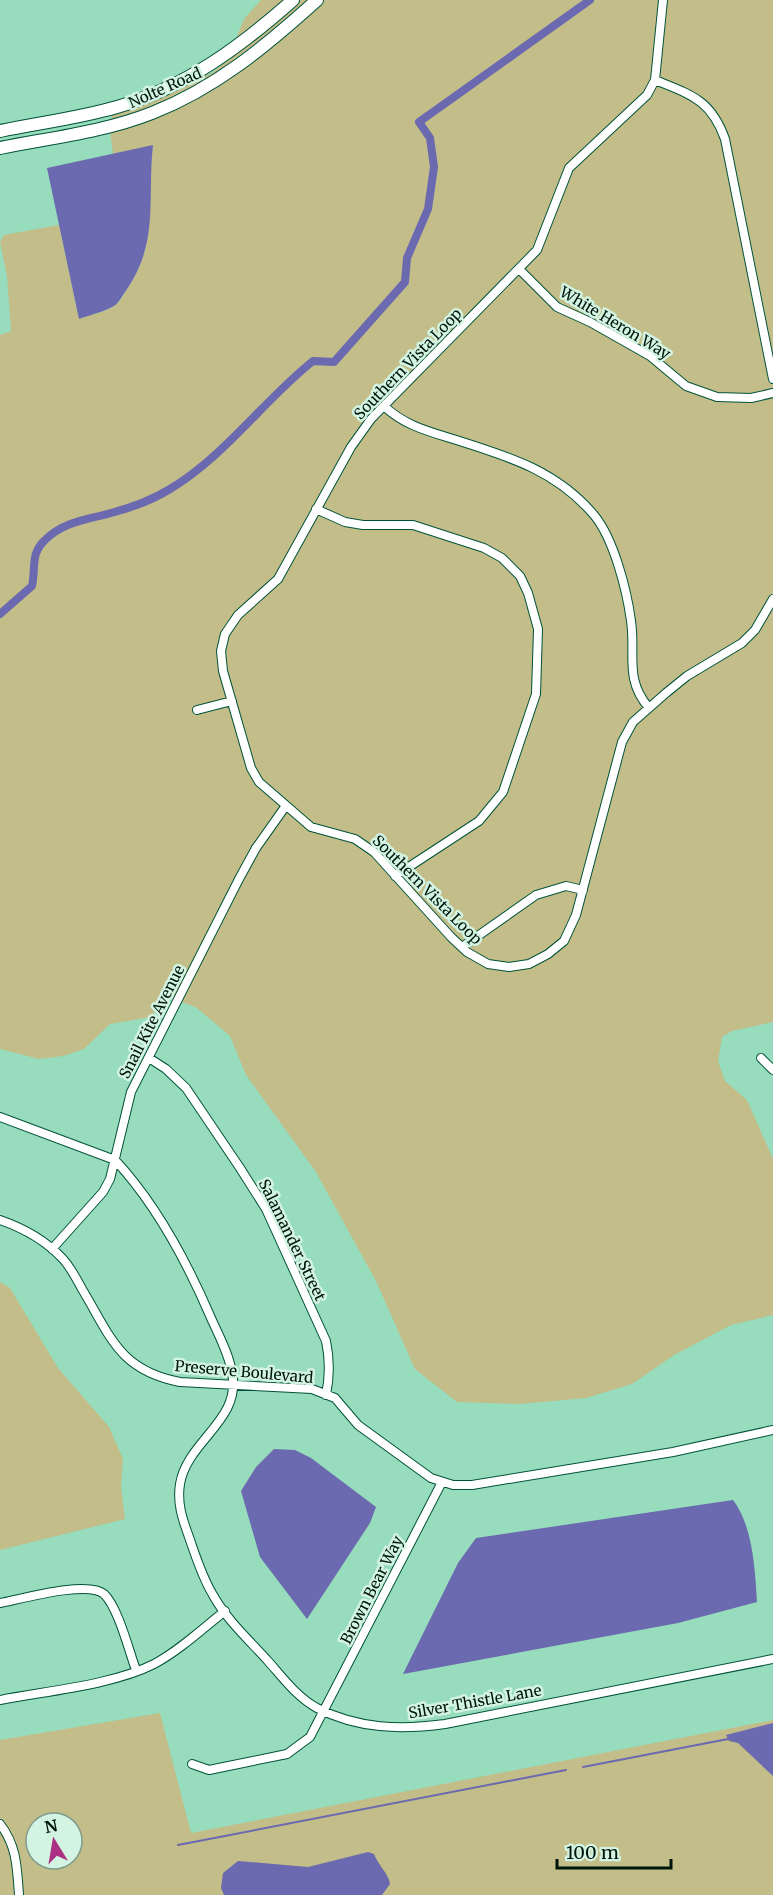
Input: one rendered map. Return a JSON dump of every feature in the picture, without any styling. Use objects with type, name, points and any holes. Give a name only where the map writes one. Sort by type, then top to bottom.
[{"type":"street","name":"Nolte Road","points":[[0,131],[116,108],[147,98],[220,60],[293,0]]},
{"type":"street","name":"Nolte Road","points":[[0,148],[120,124],[151,114],[193,95],[232,71],[267,45],[317,0]]},
{"type":"street","name":"Southern Vista Loop","points":[[663,0],[655,80],[647,95],[630,114],[569,168],[537,250],[384,406],[351,447],[278,579],[238,615],[225,634],[222,661],[250,768],[259,782],[285,807],[311,827],[355,839],[374,852],[462,947],[488,964],[509,967],[530,964],[548,954],[564,941],[576,915],[622,742],[633,722],[687,676],[742,642],[755,630],[773,599]]},
{"type":"street","points":[[655,80],[699,98],[719,120],[725,139],[773,379]]},
{"type":"street","name":"White Heron Way","points":[[519,269],[557,308],[590,322],[650,356],[686,386],[717,397],[751,398],[773,393]]},
{"type":"street","points":[[384,406],[410,426],[520,460],[552,476],[596,517],[618,565],[631,622],[634,685],[649,708]]},
{"type":"street","points":[[316,509],[345,522],[363,525],[413,525],[493,553],[502,558],[520,576],[528,593],[537,629],[536,694],[503,792],[479,821],[395,876]]},
{"type":"street","points":[[197,710],[232,701]]},
{"type":"street","name":"Snail Kite Avenue","points":[[52,1249],[103,1192],[115,1160],[131,1092],[239,879],[256,848],[285,807]]},
{"type":"street","points":[[462,947],[536,895],[566,886],[583,890]]},
{"type":"street","name":"Salamander Street","points":[[149,1058],[166,1069],[186,1088],[266,1209],[326,1341],[330,1378],[326,1395]]},
{"type":"street","points":[[761,1058],[773,1070]]},
{"type":"street","points":[[0,1117],[115,1160],[128,1174],[190,1270],[227,1353],[233,1384]]},
{"type":"street","name":"Preserve Boulevard","points":[[0,1220],[36,1236],[63,1258],[119,1350],[129,1362],[162,1379],[180,1382],[312,1389],[334,1398],[358,1425],[411,1466],[442,1482],[453,1485],[472,1485],[673,1452],[773,1430]]},
{"type":"street","name":"Silver Thistle Lane","points":[[233,1384],[230,1406],[193,1451],[184,1468],[179,1497],[180,1511],[202,1575],[214,1598],[296,1693],[325,1711],[350,1721],[409,1728],[445,1724],[773,1659]]},
{"type":"street","name":"Brown Bear Way","points":[[192,1764],[209,1770],[286,1754],[310,1737],[442,1482]]},
{"type":"street","points":[[0,1603],[83,1588],[98,1589],[106,1595],[114,1611],[136,1670]]},
{"type":"street","points":[[0,1700],[111,1678],[136,1670],[172,1653],[225,1611]]},
{"type":"street","points":[[0,1824],[7,1833],[15,1854],[19,1895]]},
{"type":"shaded area","points":[[261,0],[286,0],[236,39],[244,19]]},
{"type":"shaded area","points":[[299,0],[310,0],[230,68],[150,110],[111,121],[112,113],[212,73]]},
{"type":"shaded area","points":[[323,0],[773,0],[773,1022],[732,1031],[722,1037],[718,1061],[725,1081],[747,1100],[773,1159],[773,1315],[731,1325],[674,1355],[632,1384],[586,1398],[520,1404],[457,1402],[415,1369],[376,1281],[316,1172],[246,1075],[230,1036],[197,1008],[165,995],[151,1017],[110,1024],[84,1049],[63,1056],[39,1059],[0,1049],[0,335],[11,331],[7,276],[0,242],[4,235],[59,225],[79,318],[115,306],[136,274],[143,256],[150,221],[153,146],[113,154],[110,130],[176,108],[214,88],[262,53]]},
{"type":"shaded area","points":[[153,145],[148,238],[136,274],[115,305],[79,319],[47,168]]},
{"type":"shaded area","points":[[0,1282],[10,1288],[58,1368],[109,1427],[123,1459],[121,1487],[125,1519],[0,1550]]},
{"type":"shaded area","points":[[274,1449],[295,1450],[311,1458],[376,1507],[370,1523],[307,1619],[260,1557],[241,1491],[256,1467]]},
{"type":"shaded area","points":[[733,1500],[749,1535],[757,1602],[678,1623],[403,1674],[458,1563],[476,1538]]},
{"type":"shaded area","points":[[160,1713],[191,1833],[773,1720],[773,1895],[0,1895],[0,1740]]},
{"type":"shaded area","points":[[773,1723],[773,1776],[738,1743],[729,1741],[726,1735]]},
{"type":"shaded area","points":[[368,1852],[374,1854],[389,1880],[390,1884],[382,1895],[224,1895],[221,1888],[223,1873],[238,1861],[308,1867]]},
{"type":"waterway","points":[[0,614],[32,586],[37,551],[52,534],[76,522],[134,506],[170,489],[209,461],[277,393],[313,361],[334,362],[405,282],[407,258],[428,209],[434,167],[430,138],[419,122],[590,0]]},
{"type":"waterway","points":[[583,1767],[728,1739]]},
{"type":"waterway","points":[[178,1845],[566,1770]]}]
